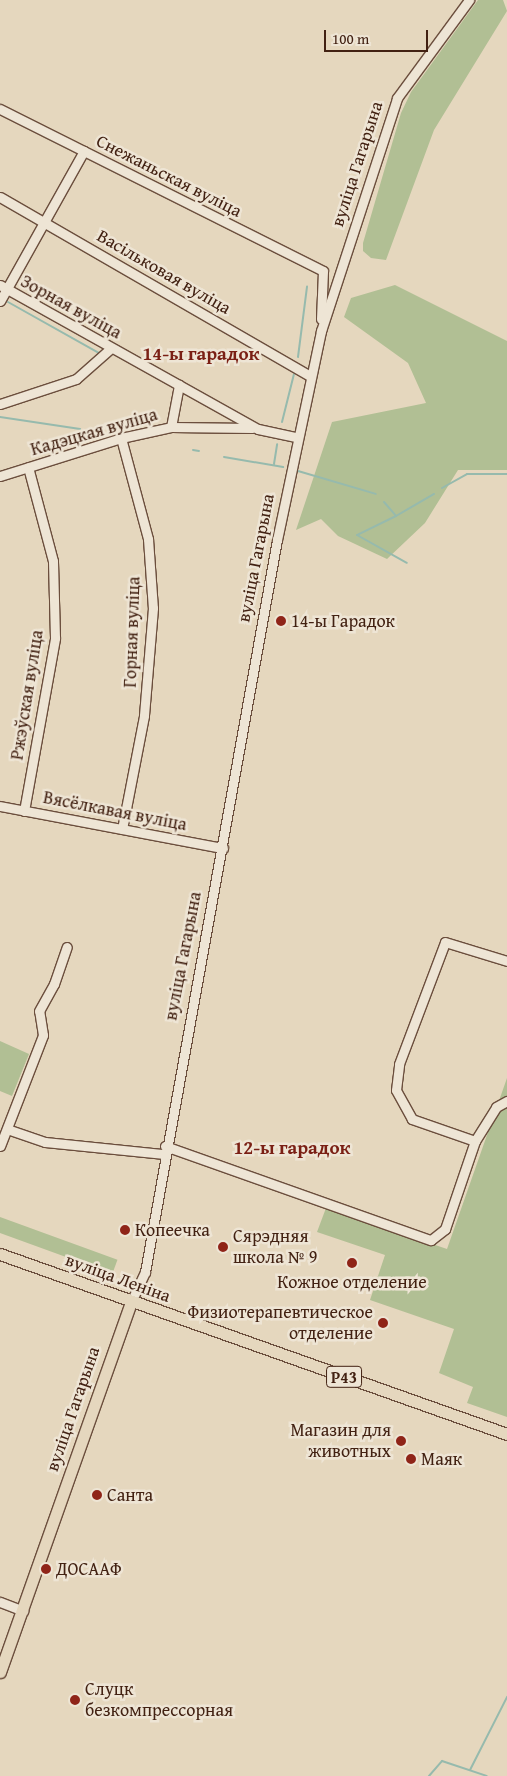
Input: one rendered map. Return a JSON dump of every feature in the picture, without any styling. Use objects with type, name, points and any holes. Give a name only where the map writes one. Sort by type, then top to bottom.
[{"type":"main road","name":"вуліца Леніна","points":[[0,1254],[507,1434]]},
{"type":"main road","name":"вуліца Гагарына","points":[[0,1672],[131,1302]]},
{"type":"street","name":"вуліца Гагарына","points":[[131,1302],[145,1272],[165,1150],[223,848],[297,437],[320,331],[397,98],[470,0]]},
{"type":"street","name":"Снежаньская вуліца","points":[[0,109],[323,271],[320,331]]},
{"type":"street","points":[[0,301],[4,288],[44,223],[84,151]]},
{"type":"street","name":"Васільковая вуліца","points":[[0,197],[310,376]]},
{"type":"street","name":"Зорная вуліца","points":[[4,288],[258,429],[297,437]]},
{"type":"street","points":[[0,404],[76,379],[111,348]]},
{"type":"street","points":[[170,427],[179,385]]},
{"type":"street","name":"Кадэцкая вуліца","points":[[0,476],[121,438],[170,427],[258,429]]},
{"type":"street","name":"Горная вуліца","points":[[121,438],[148,539],[153,608],[144,716],[122,829]]},
{"type":"street","name":"Ржэўская вуліца","points":[[24,810],[55,638],[53,561],[28,467]]},
{"type":"street","name":"Вясёлкавая вуліца","points":[[0,806],[223,848]]},
{"type":"street","points":[[475,1141],[412,1119],[396,1090],[399,1064],[445,942],[507,961]]},
{"type":"street","points":[[0,1146],[42,1036],[39,1011],[54,984],[67,946]]},
{"type":"street","points":[[6,1129],[45,1142],[165,1150],[425,1241],[445,1229],[475,1141],[496,1107],[507,1101]]},
{"type":"street","points":[[0,1602],[22,1611]]},
{"type":"green space","points":[[478,0],[503,0],[507,11],[434,130],[386,260],[371,258],[363,251],[363,243],[401,113],[411,92]]},
{"type":"green space","points":[[395,285],[507,341],[507,470],[458,470],[425,523],[387,559],[338,536],[321,519],[296,530],[332,422],[426,403],[408,363],[344,317],[351,298]]},
{"type":"green space","points":[[0,1041],[29,1054],[12,1096],[0,1091]]},
{"type":"green space","points":[[507,1078],[507,1417],[467,1403],[473,1387],[439,1373],[454,1329],[370,1300],[385,1255],[317,1232],[326,1208],[447,1249]]},
{"type":"green space","points":[[0,1217],[117,1260],[112,1274],[0,1233]]},
{"type":"waterway","points":[[298,357],[307,287]]},
{"type":"waterway","points":[[8,302],[99,353]]},
{"type":"waterway","points":[[282,422],[294,374]]},
{"type":"waterway","points":[[0,417],[80,429]]},
{"type":"waterway","points":[[274,464],[277,444]]},
{"type":"waterway","points":[[193,450],[199,451]]},
{"type":"waterway","points":[[224,457],[283,467]]},
{"type":"waterway","points":[[298,471],[376,494]]},
{"type":"waterway","points":[[442,488],[467,474],[507,474]]},
{"type":"waterway","points":[[396,516],[434,494]]},
{"type":"waterway","points":[[384,502],[396,516],[357,535],[407,563]]},
{"type":"waterway","points":[[470,1770],[507,1697]]},
{"type":"waterway","points":[[429,1776],[442,1761],[487,1776]]},
{"type":"place","name":"14-ы Гарадок","points":[[281,621]]},
{"type":"place","name":"Копеечка","points":[[125,1230]]},
{"type":"place","name":"Сярэдняя школа № 9","points":[[223,1247]]},
{"type":"place","name":"Кожное отделение","points":[[352,1263]]},
{"type":"place","name":"Физиотерапевтическое отделение","points":[[383,1323]]},
{"type":"place","name":"Магазин для животных","points":[[401,1441]]},
{"type":"place","name":"Маяк","points":[[411,1459]]},
{"type":"place","name":"Санта","points":[[97,1495]]},
{"type":"place","name":"ДОСААФ","points":[[46,1569]]},
{"type":"place","name":"Слуцк безкомпрессорная","points":[[75,1700]]},
{"type":"district","name":"14-ы гарадок","points":[[201,354]]},
{"type":"district","name":"12-ы гарадок","points":[[292,1148]]}]
